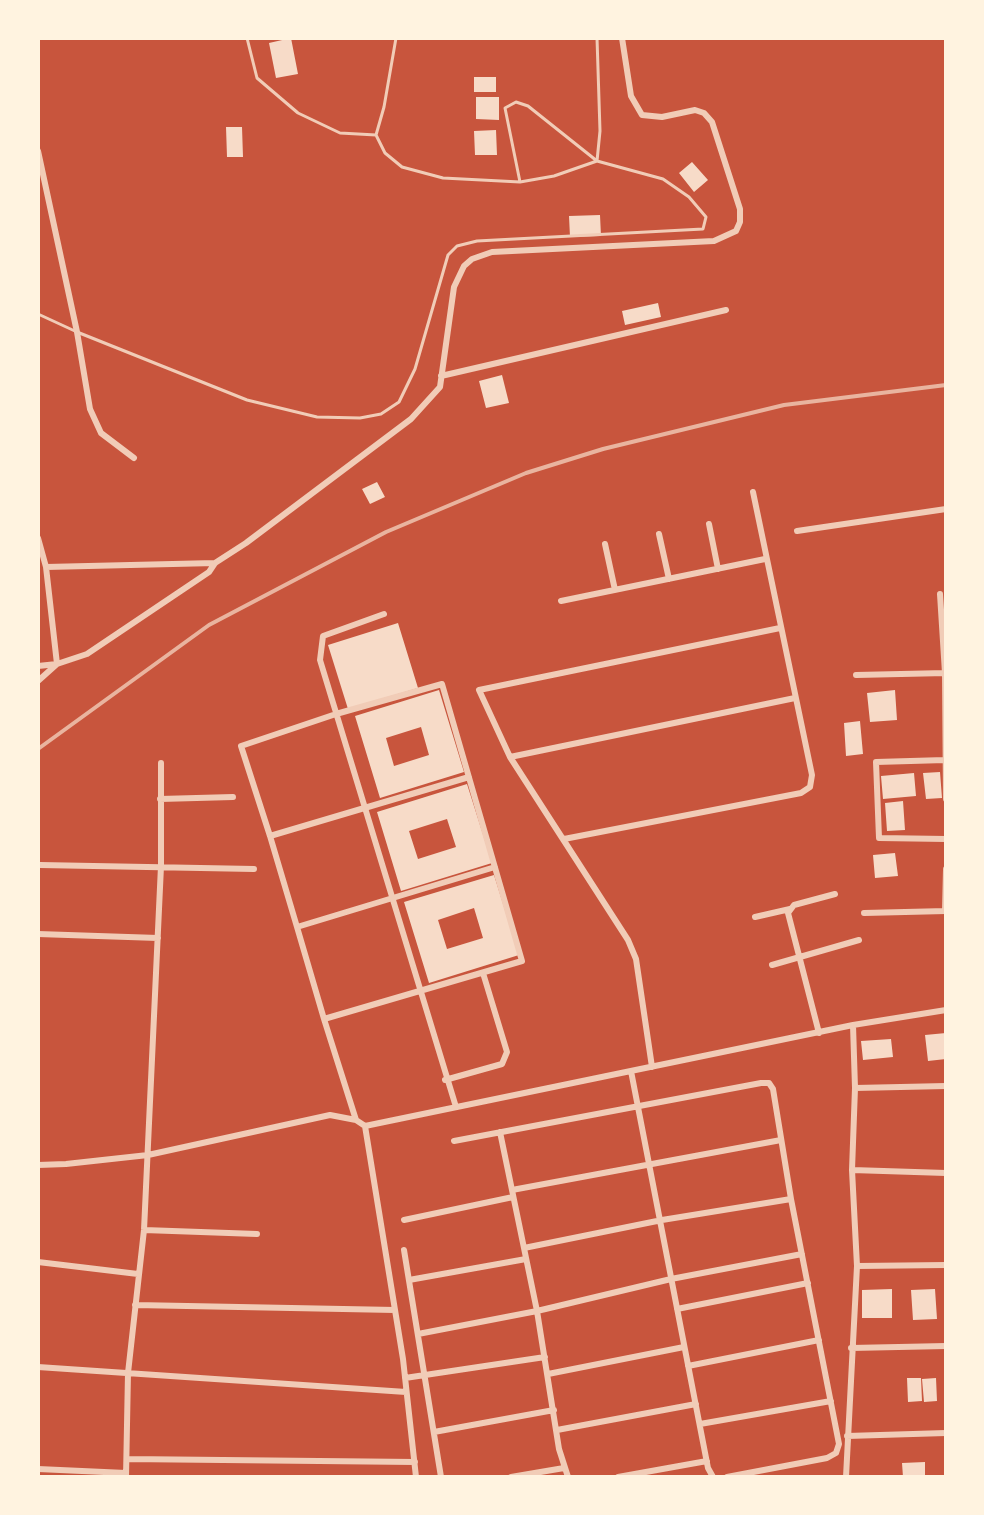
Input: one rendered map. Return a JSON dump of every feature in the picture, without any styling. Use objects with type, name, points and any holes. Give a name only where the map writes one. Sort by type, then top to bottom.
[{"type":"street","points":[[38,666],[57,664],[87,654],[209,572],[215,563],[411,419],[440,387],[454,287],[464,266],[472,259],[492,252],[714,241],[736,231],[740,209],[712,122],[704,113],[695,110],[662,117],[642,115],[631,96],[622,38]]},
{"type":"street","points":[[38,151],[77,332],[90,409],[101,433],[134,458]]},
{"type":"street","points":[[441,376],[726,310]]},
{"type":"street","points":[[564,839],[801,793],[810,787],[812,775],[753,492]]},
{"type":"street","points":[[797,531],[946,509]]},
{"type":"street","points":[[709,524],[718,569]]},
{"type":"street","points":[[659,534],[669,579]]},
{"type":"street","points":[[38,538],[46,567],[57,664]]},
{"type":"street","points":[[605,544],[615,590]]},
{"type":"street","points":[[561,601],[765,559]]},
{"type":"street","points":[[46,567],[215,563]]},
{"type":"street","points":[[940,594],[945,673],[946,799]]},
{"type":"street","points":[[384,614],[323,636],[320,660],[445,1080],[456,1107]]},
{"type":"street","points":[[652,1067],[636,959],[617,922],[510,757],[479,690],[780,628]]},
{"type":"street","points":[[38,681],[57,664]]},
{"type":"street","points":[[856,675],[945,673]]},
{"type":"street","points":[[324,1019],[522,961],[442,684],[336,714],[241,746],[270,836],[324,1019],[356,1120]]},
{"type":"street","points":[[510,757],[795,698]]},
{"type":"street","points":[[945,760],[876,762],[879,838],[946,839]]},
{"type":"street","points":[[38,1469],[126,1475],[128,1373],[144,1230],[148,1155],[161,866],[161,763]]},
{"type":"street","points":[[270,836],[469,777]]},
{"type":"street","points":[[160,799],[233,797]]},
{"type":"street","points":[[40,865],[254,869]]},
{"type":"street","points":[[297,927],[495,867]]},
{"type":"street","points":[[864,913],[946,911],[946,869]]},
{"type":"street","points":[[755,917],[835,894]]},
{"type":"street","points":[[790,909],[788,913],[819,1033]]},
{"type":"street","points":[[38,934],[158,938]]},
{"type":"street","points":[[772,965],[859,940]]},
{"type":"street","points":[[445,1080],[502,1064],[507,1052],[483,973]]},
{"type":"street","points":[[38,1165],[148,1155],[330,1115],[356,1120],[365,1126],[853,1025],[946,1010]]},
{"type":"street","points":[[846,1477],[857,1266],[852,1170],[855,1088],[853,1025]]},
{"type":"street","points":[[631,1071],[707,1461],[713,1477]]},
{"type":"street","points":[[454,1141],[769,1083],[773,1089],[791,1199],[839,1444],[836,1453],[827,1458],[727,1477]]},
{"type":"street","points":[[855,1088],[946,1086]]},
{"type":"street","points":[[365,1126],[405,1378],[416,1477]]},
{"type":"street","points":[[500,1132],[568,1477]]},
{"type":"street","points":[[404,1220],[650,1163],[781,1140]]},
{"type":"street","points":[[852,1170],[946,1173]]},
{"type":"street","points":[[524,1248],[662,1220],[791,1199]]},
{"type":"street","points":[[144,1230],[257,1234]]},
{"type":"street","points":[[404,1250],[441,1477]]},
{"type":"street","points":[[418,1334],[802,1254]]},
{"type":"street","points":[[409,1280],[526,1259]]},
{"type":"street","points":[[38,1262],[138,1274]]},
{"type":"street","points":[[857,1266],[946,1265]]},
{"type":"street","points":[[677,1309],[808,1283]]},
{"type":"street","points":[[135,1305],[395,1310]]},
{"type":"street","points":[[688,1366],[819,1340]]},
{"type":"street","points":[[851,1348],[946,1346]]},
{"type":"street","points":[[548,1374],[684,1347]]},
{"type":"street","points":[[405,1378],[545,1357]]},
{"type":"street","points":[[38,1367],[406,1392]]},
{"type":"street","points":[[700,1424],[831,1401]]},
{"type":"street","points":[[557,1430],[696,1404]]},
{"type":"street","points":[[434,1432],[554,1410]]},
{"type":"street","points":[[847,1436],[946,1433]]},
{"type":"street","points":[[127,1459],[415,1462]]},
{"type":"street","points":[[618,1477],[707,1461]]},
{"type":"street","points":[[511,1477],[564,1468]]},
{"type":"lane","points":[[247,38],[257,78],[298,113],[340,133],[376,135]]},
{"type":"lane","points":[[396,38],[376,135],[385,153],[402,167],[443,178],[520,182],[554,176],[597,161]]},
{"type":"lane","points":[[597,38],[600,131],[597,161]]},
{"type":"lane","points":[[38,314],[247,400],[317,417],[360,418],[381,414],[399,402],[415,369],[448,255],[457,246],[492,240],[703,229],[706,217],[689,197],[663,179],[597,161],[528,106],[516,102],[505,108],[520,182]]},
{"type":"building","points":[[291,38],[298,74],[276,78],[269,43]]},
{"type":"building","points":[[474,77],[496,77],[496,92],[474,92]]},
{"type":"building","points":[[476,97],[499,97],[499,120],[476,119]]},
{"type":"building","points":[[226,127],[242,127],[243,157],[227,157]]},
{"type":"building","points":[[496,130],[497,155],[475,155],[474,131]]},
{"type":"building","points":[[692,162],[708,180],[694,192],[679,173]]},
{"type":"building","points":[[600,215],[601,236],[570,237],[569,216]]},
{"type":"building","points":[[658,303],[661,317],[625,325],[622,311]]},
{"type":"building","points":[[502,375],[509,403],[486,408],[479,381]]},
{"type":"building","points":[[377,482],[385,497],[370,504],[362,489]]},
{"type":"building","points":[[398,623],[418,688],[348,709],[328,645]]},
{"type":"building","points":[[439,690],[464,772],[380,798],[355,716]],"holes":[[[421,727],[429,755],[394,766],[386,738]]]},
{"type":"building","points":[[895,690],[897,720],[870,722],[867,693]]},
{"type":"building","points":[[860,721],[863,754],[846,756],[844,723]]},
{"type":"building","points":[[940,772],[942,798],[926,799],[923,773]]},
{"type":"building","points":[[914,773],[916,796],[883,799],[881,776]]},
{"type":"building","points":[[467,784],[492,863],[401,891],[377,812]],"holes":[[[447,819],[456,847],[418,859],[409,831]]]},
{"type":"building","points":[[903,801],[905,830],[887,831],[885,803]]},
{"type":"building","points":[[895,853],[898,876],[875,878],[873,855]]},
{"type":"building","points":[[494,875],[519,955],[429,983],[404,902]],"holes":[[[474,908],[483,938],[447,949],[438,920]]]},
{"type":"building","points":[[946,1033],[946,1059],[928,1061],[925,1035]]},
{"type":"building","points":[[891,1039],[893,1057],[863,1060],[861,1041]]},
{"type":"building","points":[[892,1289],[892,1318],[862,1318],[862,1290]]},
{"type":"building","points":[[935,1289],[937,1319],[913,1320],[911,1290]]},
{"type":"building","points":[[907,1378],[921,1378],[922,1401],[908,1402]]},
{"type":"building","points":[[936,1378],[937,1401],[924,1402],[922,1379]]},
{"type":"building","points":[[925,1462],[925,1477],[903,1477],[902,1463]]},
{"type":"railway","points":[[38,749],[209,625],[386,532],[526,473],[603,449],[784,405],[946,385]]}]
